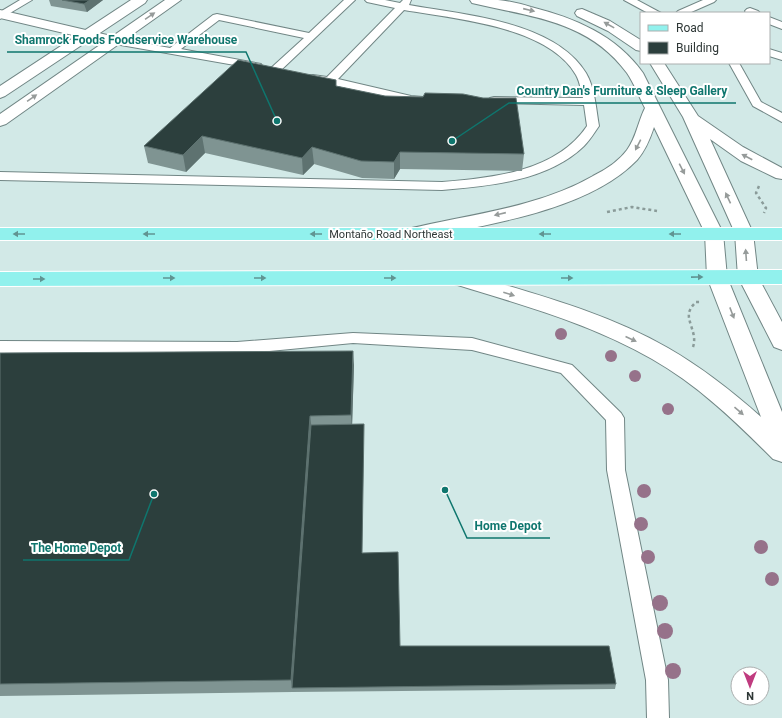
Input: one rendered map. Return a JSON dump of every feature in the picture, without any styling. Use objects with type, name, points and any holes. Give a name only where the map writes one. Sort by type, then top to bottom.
[{"type":"main road","name":"Montaño Road Northeast","points":[[0,234],[782,234]]},
{"type":"main road","points":[[0,279],[782,277]]},
{"type":"street","points":[[0,94],[140,0]]},
{"type":"street","points":[[0,121],[174,0]]},
{"type":"street","points":[[477,0],[548,15],[581,27],[596,35],[628,62],[635,73],[714,234],[718,277],[782,442]]},
{"type":"street","points":[[570,9],[599,20],[640,46]]},
{"type":"street","points":[[1,15],[115,41]]},
{"type":"street","points":[[658,64],[691,117],[744,233],[748,277],[782,342]]},
{"type":"street","points":[[411,234],[515,211],[554,200],[591,186],[607,176],[632,155],[639,144],[652,109]]},
{"type":"street","points":[[691,117],[716,138],[738,152],[782,174]]},
{"type":"street","points":[[458,278],[546,307],[613,331],[641,343],[677,364],[720,394],[752,422],[782,452]]},
{"type":"lane","points":[[1,15],[27,0]]},
{"type":"lane","points":[[274,70],[350,0]]},
{"type":"lane","points":[[0,176],[442,186],[470,184],[519,175],[555,160],[579,144],[593,126],[581,75],[571,60],[554,47],[529,34],[490,23],[406,3],[370,0]]},
{"type":"lane","points":[[629,0],[654,12]]},
{"type":"lane","points":[[683,12],[711,0]]},
{"type":"lane","points":[[330,81],[406,3]]},
{"type":"lane","points":[[174,50],[217,16],[311,36]]},
{"type":"lane","points":[[770,20],[782,26]]},
{"type":"lane","points":[[115,41],[174,50],[288,73]]},
{"type":"lane","points":[[770,52],[782,57]]},
{"type":"lane","points":[[735,64],[757,104],[782,118]]},
{"type":"lane","points":[[302,76],[410,99],[432,99]]},
{"type":"lane","points":[[486,100],[588,102]]},
{"type":"lane","points":[[0,348],[237,348],[353,338],[472,344],[566,369],[615,418],[616,470],[657,680],[658,718]]},
{"type":"path","points":[[760,185],[756,193],[766,208],[765,212],[762,214]]},
{"type":"path","points":[[691,350],[695,337],[689,316],[690,311],[696,302],[703,302]]},
{"type":"building","points":[[62,0],[90,0],[84,4]]},
{"type":"building","points":[[238,60],[336,80],[336,86],[385,96],[423,97],[425,93],[463,94],[483,98],[516,98],[524,154],[400,152],[394,162],[361,161],[312,147],[302,158],[202,136],[183,155],[144,146]]},
{"type":"building","points":[[353,351],[351,415],[310,416],[291,680],[0,684],[0,353]]},
{"type":"building","points":[[364,424],[362,553],[398,552],[400,646],[609,646],[616,684],[292,688],[311,425]]},
{"type":"place","name":"Shamrock Foods Foodservice Warehouse","points":[[277,121]]},
{"type":"place","name":"Country Dan's Furniture & Sleep Gallery","points":[[452,141]]},
{"type":"place","name":"Home Depot","points":[[445,490]]},
{"type":"place","name":"The Home Depot","points":[[154,494]]}]
